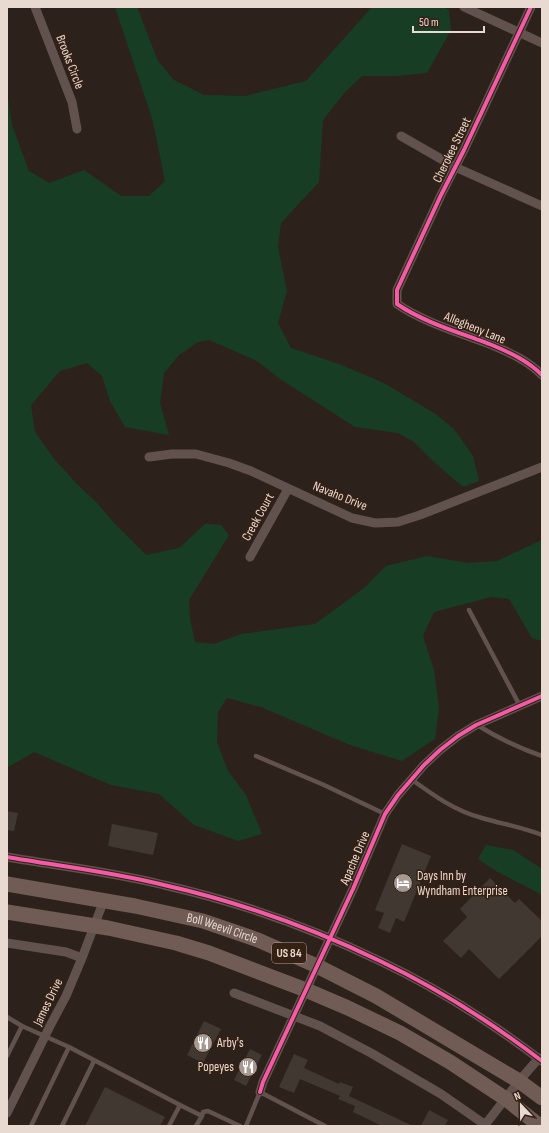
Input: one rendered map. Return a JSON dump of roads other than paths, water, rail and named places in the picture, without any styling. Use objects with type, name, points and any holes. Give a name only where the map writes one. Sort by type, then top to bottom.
[{"type":"highway","name":"Boll Weevil Circle","points":[[7,884],[104,900],[214,924],[258,940],[317,966],[376,996],[519,1081],[542,1098]]},
{"type":"highway","name":"Boll Weevil Circle","points":[[7,912],[142,934],[176,942],[306,990],[400,1033],[450,1062],[506,1099],[540,1126]]},
{"type":"street","name":"Brooks Circle","points":[[35,7],[72,102],[77,128]]},
{"type":"street","points":[[464,7],[542,43]]},
{"type":"street","name":"Cherokee Street","points":[[397,304],[397,290],[531,7]]},
{"type":"street","points":[[402,136],[455,166],[542,206]]},
{"type":"street","name":"Allegheny Lane","points":[[397,304],[417,316],[523,359],[542,375]]},
{"type":"street","name":"Navaho Drive","points":[[150,457],[172,454],[196,454],[229,463],[251,471],[352,518],[375,523],[398,522],[420,515],[542,467]]},
{"type":"street","name":"Creek Court","points":[[250,557],[288,489]]},
{"type":"street","name":"Apache Drive","points":[[260,1092],[263,1082],[353,889],[385,814],[398,795],[424,764],[440,750],[476,725],[542,696]]},
{"type":"street","points":[[7,857],[119,875],[165,885],[232,903],[330,938],[382,962],[453,1001],[540,1059],[519,1081],[485,1126],[441,1094],[371,1053],[320,1026],[234,993]]},
{"type":"street","name":"James Drive","points":[[7,1113],[66,996],[104,900]]},
{"type":"street","points":[[7,943],[66,952],[82,958]]},
{"type":"lane","points":[[469,610],[520,706]]},
{"type":"lane","points":[[476,725],[523,750],[542,756]]},
{"type":"lane","points":[[256,756],[324,785],[385,814]]},
{"type":"lane","points":[[411,779],[439,799],[460,810],[481,818],[526,829],[542,835]]},
{"type":"lane","points":[[7,1018],[69,1047],[202,1116]]},
{"type":"lane","points":[[7,1056],[22,1026]]},
{"type":"lane","points":[[31,1126],[69,1047]]},
{"type":"lane","points":[[62,1126],[94,1060]]},
{"type":"lane","points":[[246,1126],[260,1092],[325,1126]]},
{"type":"lane","points":[[169,1126],[180,1105]]},
{"type":"lane","points":[[196,1126],[203,1112],[208,1111],[240,1126]]},
{"type":"place","name":"Days Inn by Wyndham Enterprise","points":[[403,883]]},
{"type":"place","name":"Arby's","points":[[203,1043]]},
{"type":"place","name":"Popeyes","points":[[248,1067]]}]
